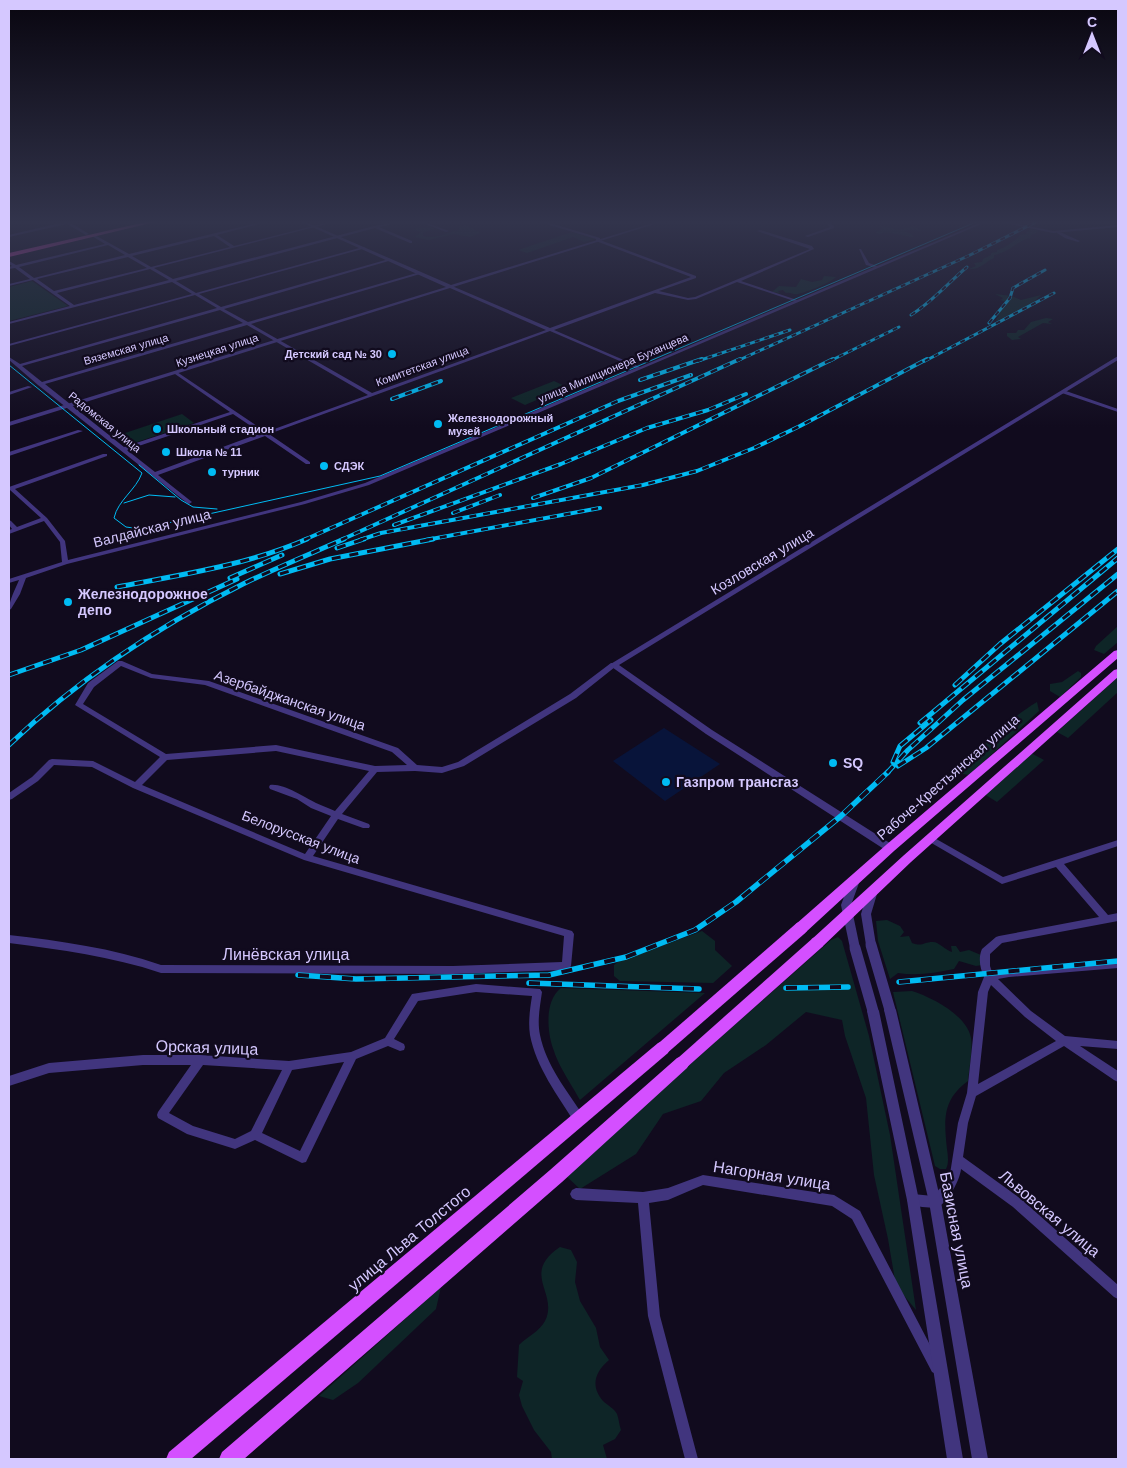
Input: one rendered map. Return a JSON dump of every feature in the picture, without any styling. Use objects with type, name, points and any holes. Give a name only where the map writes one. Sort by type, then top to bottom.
[{"type":"main road","name":"Рабоче-Крестьянская улица","points":[[663,1048],[890,848],[1118,653]]},
{"type":"main road","points":[[229,1459],[556,1176],[1118,672]]},
{"type":"main road","name":"улица Льва Толстого","points":[[178,1458],[663,1048]]},
{"type":"street","points":[[49,291],[73,306]]},
{"type":"street","points":[[53,293],[63,291]]},
{"type":"street","points":[[9,323],[131,291]]},
{"type":"street","points":[[188,291],[372,395]]},
{"type":"street","points":[[9,345],[211,291]]},
{"type":"street","points":[[19,366],[284,291]]},
{"type":"street","name":"Вяземская улица","points":[[40,384],[360,291]]},
{"type":"street","name":"Кузнецкая улица","points":[[9,424],[439,291]]},
{"type":"street","points":[[458,291],[638,368]]},
{"type":"street","name":"Комитетская улица","points":[[155,474],[660,291]]},
{"type":"street","points":[[656,292],[692,299],[714,291]]},
{"type":"street","points":[[766,291],[797,301]]},
{"type":"street","name":"улица Милиционера Буханцева","points":[[303,503],[367,484],[822,291]]},
{"type":"street","name":"Радомская улица","points":[[9,358],[189,502]]},
{"type":"street","name":"Козловская улица","points":[[165,757],[276,748],[375,769],[415,768],[442,770],[461,764],[573,696],[613,665],[1118,358]]},
{"type":"street","points":[[177,373],[308,463]]},
{"type":"street","points":[[9,394],[30,388]]},
{"type":"street","points":[[1064,392],[1118,411]]},
{"type":"street","points":[[123,449],[234,412]]},
{"type":"street","points":[[9,454],[80,431]]},
{"type":"street","points":[[65,563],[63,542],[45,519],[10,489],[106,455]]},
{"type":"street","name":"Валдайская улица","points":[[9,581],[65,563],[303,503]]},
{"type":"street","points":[[9,532],[45,519]]},
{"type":"street","points":[[9,522],[16,529]]},
{"type":"street","points":[[9,608],[17,594],[23,576]]},
{"type":"street","name":"Азербайджанская улица","points":[[165,757],[79,705],[91,686],[120,663],[152,676],[206,683],[396,750],[415,768]]},
{"type":"street","points":[[613,665],[709,732],[890,848]]},
{"type":"street","points":[[136,786],[165,757]]},
{"type":"street","name":"Белорусская улица","points":[[9,797],[35,779],[52,762],[93,764],[136,786],[308,858],[569,934],[566,966]]},
{"type":"street","points":[[308,858],[337,814],[375,769]]},
{"type":"street","points":[[273,787],[300,797],[314,806],[366,826]]},
{"type":"street","points":[[931,838],[1002,881],[1059,864],[1118,843]]},
{"type":"street","points":[[1059,864],[1106,919]]},
{"type":"street","points":[[855,880],[853,944],[873,1010],[913,1200],[955,1459]]},
{"type":"street","points":[[832,901],[854,909],[871,945],[890,1010]]},
{"type":"street","points":[[1118,917],[999,940],[985,952],[985,969],[989,977],[1043,1028],[1066,1040],[1118,1077]]},
{"type":"street","points":[[830,930],[844,932],[853,944]]},
{"type":"street","name":"Линёвская улица","points":[[9,939],[49,944],[140,961],[161,969],[453,970],[566,966]]},
{"type":"street","points":[[989,977],[1009,973],[1118,964]]},
{"type":"street","points":[[913,1200],[935,1202],[947,1190],[955,1176],[963,1123],[972,1093],[983,992],[989,977]]},
{"type":"street","points":[[400,1047],[388,1040],[415,997],[476,988],[537,992],[533,1016],[535,1038],[552,1077],[579,1119]]},
{"type":"street","name":"Базисная улица","points":[[890,1010],[935,1202],[980,1459]]},
{"type":"street","name":"Орская улица","points":[[9,1081],[49,1068],[143,1060],[200,1060],[289,1066],[352,1056],[388,1040]]},
{"type":"street","points":[[972,1093],[1066,1040],[1118,1045]]},
{"type":"street","points":[[254,1135],[302,1158],[352,1056]]},
{"type":"street","points":[[200,1060],[162,1115],[191,1130],[235,1144],[254,1135],[289,1066]]},
{"type":"street","name":"Львовская улица","points":[[958,1160],[1017,1203],[1118,1293]]},
{"type":"street","name":"Нагорная улица","points":[[576,1194],[642,1198],[668,1194],[703,1180],[834,1201],[856,1215],[899,1301],[942,1380]]},
{"type":"street","points":[[642,1198],[654,1316],[691,1459]]},
{"type":"green space","points":[[9,291],[46,291],[68,306],[9,321]]},
{"type":"green space","points":[[784,291],[808,291],[798,294],[786,293]]},
{"type":"green space","points":[[995,294],[1012,296],[1021,300],[1041,295],[1033,303],[1027,305],[1030,306],[1029,309],[1020,309],[997,321],[996,319],[999,316],[996,313],[1005,302],[1001,300],[1003,298]]},
{"type":"green space","points":[[1046,318],[1053,319],[1048,322],[1052,324],[1043,323],[1018,337],[1021,339],[1012,340],[1007,336],[1007,333],[1016,333],[1018,330],[1024,330],[1031,322]]},
{"type":"green space","points":[[554,381],[567,387],[525,405],[511,398]]},
{"type":"green space","name":"Школьный стадион","points":[[182,414],[194,423],[131,444],[119,435]]},
{"type":"green space","points":[[1118,626],[1118,642],[1104,654],[1094,650],[1096,646]]},
{"type":"green space","points":[[1078,671],[1081,673],[1081,677],[1060,697],[1050,691],[1050,684],[1062,682]]},
{"type":"green space","points":[[1118,677],[1118,692],[1068,738],[1057,732]]},
{"type":"green space","points":[[1037,702],[1039,711],[969,775],[963,774],[959,770],[1005,725]]},
{"type":"green space","points":[[1031,753],[1044,760],[997,802],[984,794]]},
{"type":"green space","points":[[887,920],[900,926],[904,932],[900,937],[909,936],[912,943],[919,945],[935,942],[952,952],[951,946],[956,946],[960,952],[969,950],[981,955],[982,965],[976,966],[959,961],[954,969],[926,974],[898,973],[890,979],[878,941],[876,921]]},
{"type":"green space","points":[[702,931],[715,941],[715,950],[732,966],[713,983],[620,981],[614,976],[614,965],[618,962]]},
{"type":"green space","points":[[838,937],[842,941],[869,1036],[890,1135],[916,1310],[896,1286],[874,1175],[866,1098],[845,1036],[842,1020],[806,1012],[766,1045],[724,1073],[701,1101],[663,1114],[636,1154],[580,1189],[565,1175],[831,940]]},
{"type":"green space","points":[[561,988],[705,993],[580,1100],[559,1063],[550,1035],[549,1009]]},
{"type":"green space","points":[[912,991],[938,1002],[956,1015],[963,1022],[971,1038],[968,1081],[953,1096],[949,1103],[945,1120],[948,1159],[946,1169],[940,1169],[935,1166],[893,992]]},
{"type":"green space","points":[[560,1247],[571,1250],[577,1262],[575,1282],[580,1301],[596,1328],[600,1347],[609,1360],[600,1369],[595,1385],[603,1401],[616,1412],[621,1430],[615,1439],[603,1445],[607,1459],[552,1459],[551,1452],[534,1430],[522,1406],[519,1395],[523,1381],[517,1377],[519,1345],[537,1331],[545,1321],[548,1301],[541,1275],[548,1257]]},
{"type":"green space","points":[[441,1287],[436,1309],[358,1383],[333,1400],[319,1396]]},
{"type":"water","name":"Газпром трансгаз","points":[[664,728],[720,764],[665,801],[613,761]]},
{"type":"tram line","points":[[9,365],[142,473],[136,485],[119,506],[114,518],[126,527],[141,529],[380,476],[815,291]]},
{"type":"tram line","points":[[139,465],[181,500],[193,507],[217,509]]},
{"type":"tram line","points":[[124,503],[149,495],[175,497]]},
{"type":"railway","points":[[737,361],[892,291]]},
{"type":"railway","points":[[911,315],[941,291]]},
{"type":"railway","points":[[989,323],[1010,298],[1012,291]]},
{"type":"railway","points":[[925,361],[1054,293]]},
{"type":"railway","points":[[830,361],[899,327]]},
{"type":"railway","points":[[698,361],[790,330]]},
{"type":"railway","points":[[640,380],[702,359]]},
{"type":"railway","points":[[341,540],[740,359]]},
{"type":"railway","points":[[533,498],[591,478],[833,359]]},
{"type":"railway","points":[[360,540],[381,533],[643,485],[697,471],[754,448],[800,426],[927,359]]},
{"type":"railway","points":[[304,540],[618,401],[691,375]]},
{"type":"railway","points":[[392,399],[441,381]]},
{"type":"railway","points":[[394,525],[561,464],[647,428],[708,410],[746,394]]},
{"type":"railway","points":[[453,513],[500,495]]},
{"type":"railway","points":[[426,540],[600,508]]},
{"type":"railway","points":[[117,587],[238,562],[261,556],[307,539]]},
{"type":"railway","points":[[9,745],[35,721],[91,676],[149,636],[243,584],[344,539]]},
{"type":"railway","points":[[337,548],[364,539]]},
{"type":"railway","points":[[280,574],[330,559],[433,539]]},
{"type":"railway","points":[[955,685],[1000,644],[1118,549]]},
{"type":"railway","points":[[230,578],[282,555]]},
{"type":"railway","points":[[920,723],[1118,558]]},
{"type":"railway","points":[[887,773],[908,750],[963,700],[1118,574]]},
{"type":"railway","points":[[9,675],[81,650],[237,579]]},
{"type":"railway","points":[[898,766],[926,748],[1118,591]]},
{"type":"railway","points":[[893,762],[900,746],[931,720]]},
{"type":"railway","points":[[298,975],[356,979],[549,975],[626,957],[695,930],[736,902],[841,816],[887,773]]},
{"type":"railway","points":[[899,982],[1118,961]]},
{"type":"railway","points":[[529,983],[699,989]]},
{"type":"railway","points":[[786,988],[848,987]]},
{"type":"place","name":"Детский сад № 30","points":[[392,354]]},
{"type":"place","name":"Железнодорожный музей","points":[[438,424]]},
{"type":"place","name":"Школьный стадион","points":[[157,429]]},
{"type":"place","name":"Школа № 11","points":[[166,452]]},
{"type":"place","name":"СДЭК","points":[[324,466]]},
{"type":"place","name":"турник","points":[[212,472]]},
{"type":"place","name":"Железнодорожное депо","points":[[68,602]]},
{"type":"place","name":"SQ","points":[[833,763]]},
{"type":"place","name":"Газпром трансгаз","points":[[666,782]]}]
